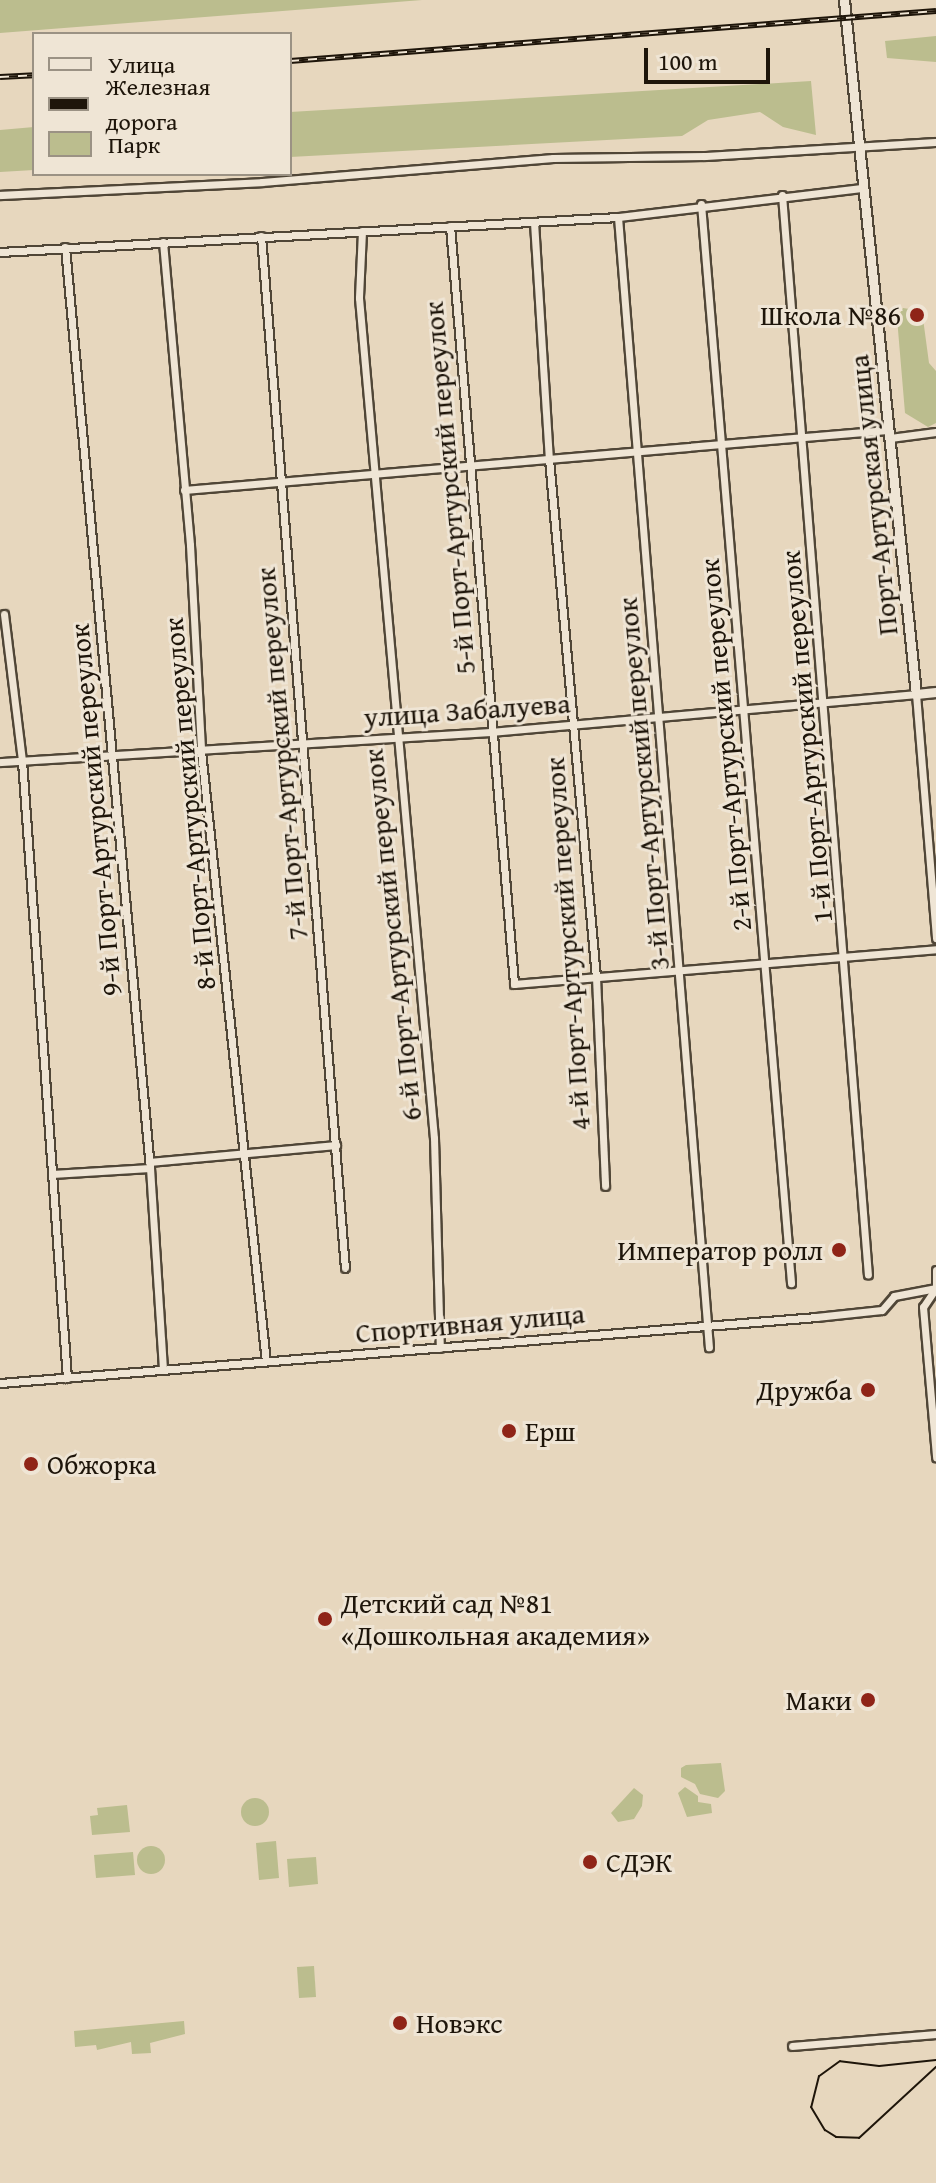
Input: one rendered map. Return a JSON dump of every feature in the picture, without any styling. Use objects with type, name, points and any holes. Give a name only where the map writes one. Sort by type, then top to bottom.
[{"type":"street","name":"Порт-Артурская улица","points":[[844,0],[916,694],[936,938]]},
{"type":"street","points":[[0,195],[262,182],[553,158],[936,142]]},
{"type":"street","points":[[0,252],[618,217],[701,204],[862,188]]},
{"type":"street","name":"1-й Порт-Артурский переулок","points":[[782,195],[847,956],[868,1275]]},
{"type":"street","name":"2-й Порт-Артурский переулок","points":[[701,204],[791,1283]]},
{"type":"street","name":"3-й Порт-Артурский переулок","points":[[618,217],[682,970],[709,1347]]},
{"type":"street","name":"4-й Порт-Артурский переулок","points":[[534,222],[549,459],[596,977],[605,1186]]},
{"type":"street","name":"5-й Порт-Артурский переулок","points":[[450,226],[514,984],[596,977]]},
{"type":"street","name":"6-й Порт-Артурский переулок","points":[[362,231],[359,298],[376,474],[394,737],[434,1138],[440,1348]]},
{"type":"street","name":"7-й Порт-Артурский переулок","points":[[261,236],[278,483],[345,1268]]},
{"type":"street","name":"8-й Порт-Артурский переулок","points":[[163,242],[184,490],[201,751],[266,1362]]},
{"type":"street","name":"9-й Порт-Артурский переулок","points":[[65,247],[92,497],[110,755],[150,1165],[163,1370]]},
{"type":"street","points":[[184,490],[803,438],[936,432]]},
{"type":"street","points":[[4,614],[22,761],[67,1378]]},
{"type":"street","name":"улица Забалуева","points":[[0,762],[491,732],[936,692]]},
{"type":"street","points":[[596,977],[936,949]]},
{"type":"street","points":[[52,1174],[336,1145]]},
{"type":"street","points":[[936,1270],[936,1288],[923,1307],[936,1457]]},
{"type":"street","name":"Спортивная улица","points":[[0,1383],[882,1310],[905,1291],[936,1288]]},
{"type":"street","points":[[792,2046],[936,2034]]},
{"type":"green space","points":[[0,0],[422,0],[0,33]]},
{"type":"green space","points":[[936,36],[936,62],[887,58],[885,41]]},
{"type":"green space","points":[[811,81],[816,135],[783,127],[760,112],[708,120],[682,136],[292,157],[292,112]]},
{"type":"green space","points":[[32,127],[32,170],[0,172],[0,130]]},
{"type":"green space","points":[[903,308],[922,311],[929,363],[936,371],[936,423],[928,427],[905,413],[897,318]]},
{"type":"green space","points":[[721,1763],[725,1791],[718,1798],[700,1794],[695,1784],[681,1777],[681,1768],[686,1765]]},
{"type":"green space","points":[[685,1787],[698,1796],[698,1802],[711,1804],[712,1813],[687,1817],[678,1793]]},
{"type":"green space","points":[[634,1788],[643,1795],[642,1806],[634,1819],[618,1822],[611,1813]]},
{"type":"green space","points":[[255,1798],[265,1802],[269,1812],[265,1822],[255,1826],[245,1822],[241,1812],[245,1802]]},
{"type":"green space","points":[[127,1805],[130,1832],[92,1835],[90,1816],[98,1815],[97,1808]]},
{"type":"green space","points":[[276,1841],[279,1878],[259,1880],[256,1843]]},
{"type":"green space","points":[[151,1846],[161,1850],[165,1860],[161,1870],[151,1874],[141,1870],[137,1860],[141,1850]]},
{"type":"green space","points":[[133,1852],[135,1875],[96,1878],[94,1855]]},
{"type":"green space","points":[[316,1857],[318,1884],[289,1887],[287,1859]]},
{"type":"green space","points":[[314,1966],[316,1997],[299,1998],[297,1967]]},
{"type":"green space","points":[[184,2021],[185,2034],[150,2043],[151,2053],[132,2054],[131,2042],[97,2050],[96,2045],[75,2047],[74,2031]]},
{"type":"tram line","points":[[936,2060],[879,2066],[840,2061],[819,2076],[811,2107],[825,2130],[836,2137],[859,2138],[936,2067]]},
{"type":"railway","points":[[292,61],[936,11]]},
{"type":"railway","points":[[0,77],[32,75]]},
{"type":"place","name":"Школа №86","points":[[917,315]]},
{"type":"place","name":"Император ролл","points":[[839,1250]]},
{"type":"place","name":"Дружба","points":[[868,1390]]},
{"type":"place","name":"Ерш","points":[[509,1431]]},
{"type":"place","name":"Обжорка","points":[[31,1464]]},
{"type":"place","name":"Детский сад №81 «Дошкольная академия»","points":[[325,1619]]},
{"type":"place","name":"Маки","points":[[868,1700]]},
{"type":"place","name":"СДЭК","points":[[590,1862]]},
{"type":"place","name":"Новэкс","points":[[400,2023]]}]
